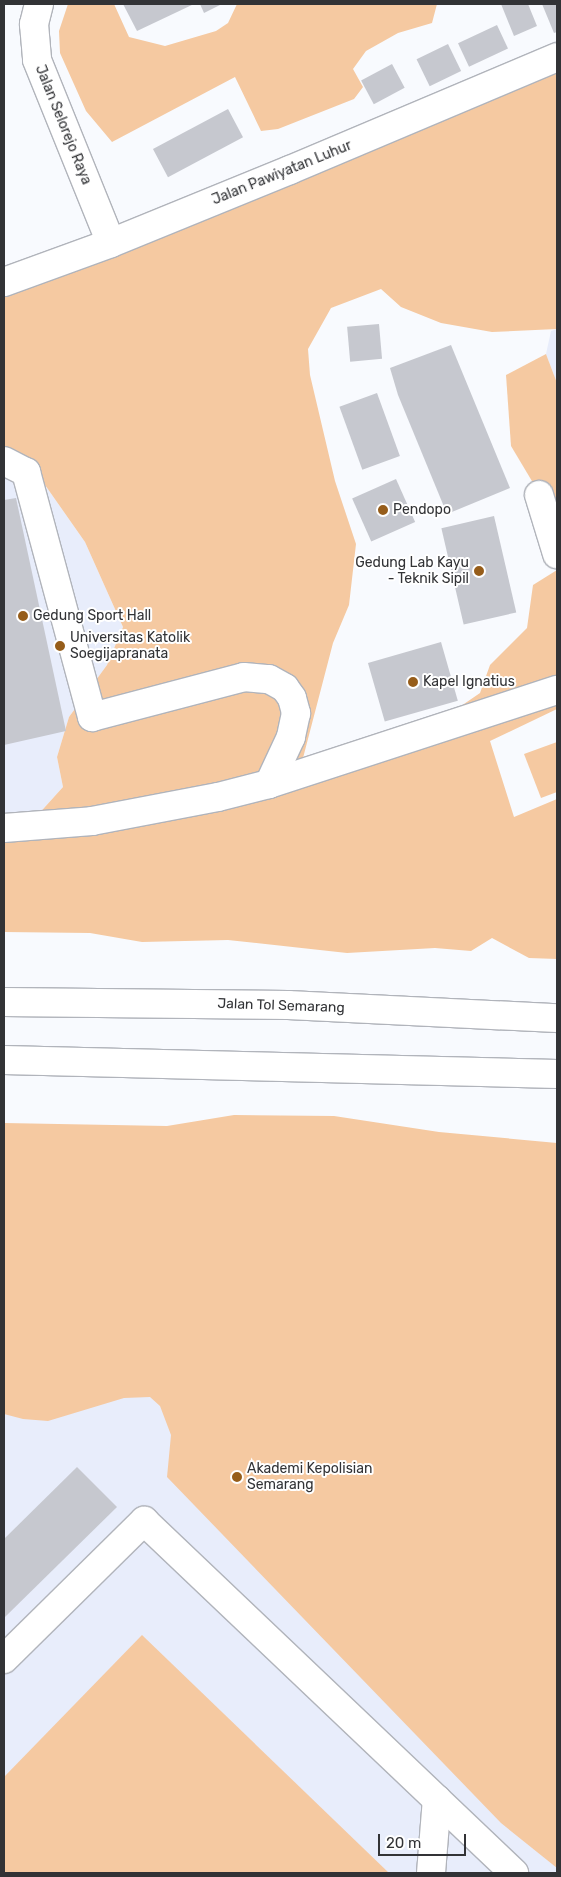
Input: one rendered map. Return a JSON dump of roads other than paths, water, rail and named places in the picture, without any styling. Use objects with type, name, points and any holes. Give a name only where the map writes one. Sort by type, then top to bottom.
[{"type":"main road","name":"Jalan Selorejo Raya","points":[[39,4],[34,24],[37,60],[111,243]]},
{"type":"main road","name":"Jalan Pawiyatan Luhur","points":[[4,282],[111,243],[290,170],[557,57]]},
{"type":"main road","points":[[4,461],[26,472],[92,717],[244,677],[269,679],[285,688],[292,698],[296,713],[291,737],[269,784]]},
{"type":"main road","points":[[539,495],[557,554]]},
{"type":"main road","points":[[4,828],[92,821],[218,797],[269,784],[557,690]]},
{"type":"main road","name":"Jalan Tol Semarang","points":[[4,1002],[288,1005],[557,1018]]},
{"type":"main road","points":[[4,1060],[557,1074]]},
{"type":"main road","points":[[4,1659],[144,1521],[514,1873]]},
{"type":"main road","points":[[431,1873],[437,1799]]},
{"type":"place","name":"Pendopo","points":[[383,510]]},
{"type":"place","name":"Gedung Lab Kayu - Teknik Sipil","points":[[479,571]]},
{"type":"place","name":"Gedung Sport Hall","points":[[23,616]]},
{"type":"place","name":"Universitas Katolik Soegijapranata","points":[[60,646]]},
{"type":"place","name":"Kapel Ignatius","points":[[413,682]]},
{"type":"place","name":"Akademi Kepolisian Semarang","points":[[237,1477]]}]
